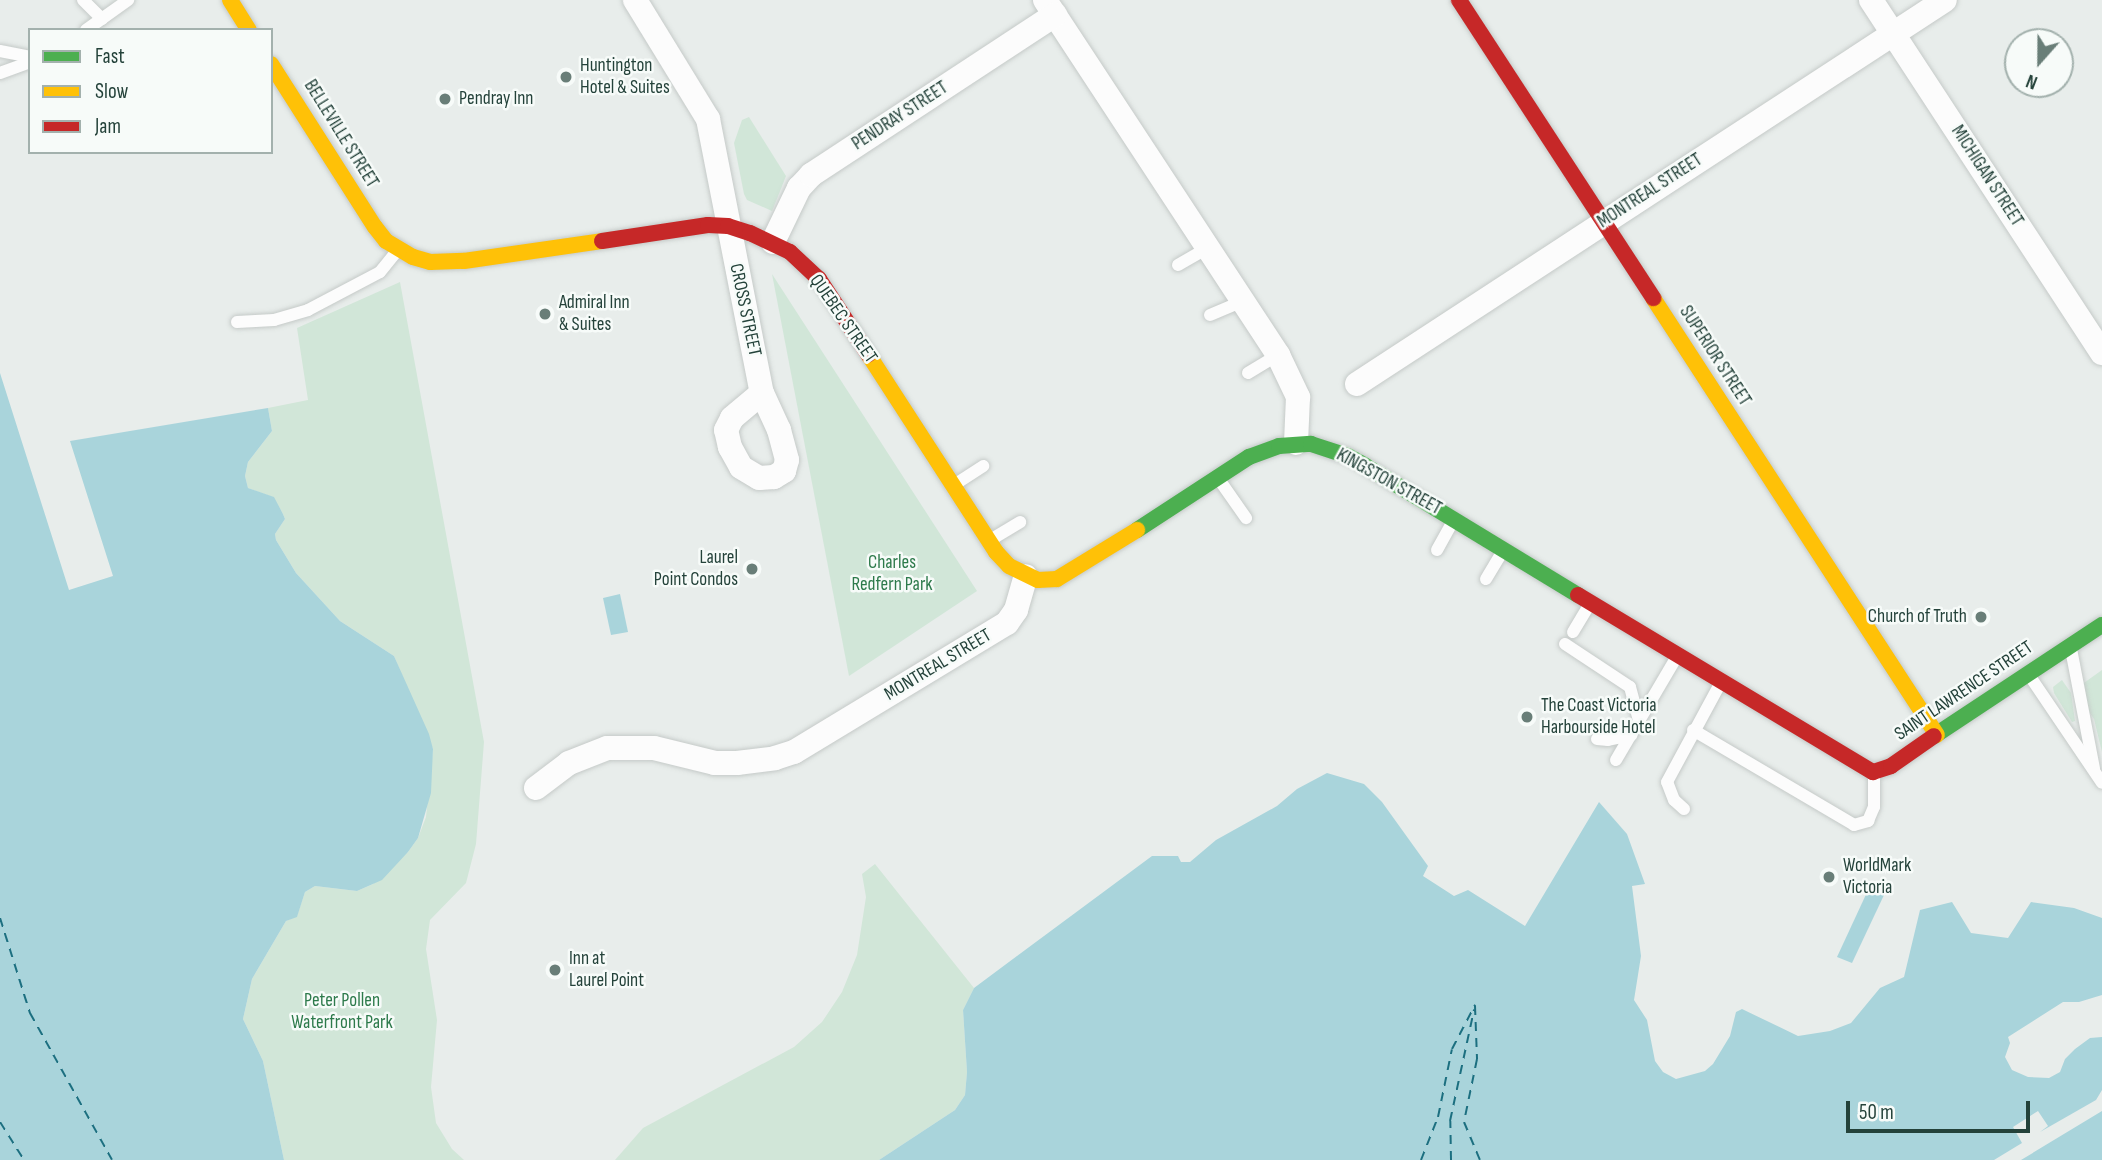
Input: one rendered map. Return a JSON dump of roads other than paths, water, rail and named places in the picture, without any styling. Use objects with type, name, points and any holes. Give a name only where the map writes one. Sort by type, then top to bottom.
[{"type":"street","points":[[230,0],[248,28]]},
{"type":"street","points":[[399,249],[430,262],[447,263],[691,226],[728,226],[708,119],[635,0]]},
{"type":"street","name":"SUPERIOR STREET","points":[[1459,0],[1601,223],[1937,735]]},
{"type":"street","name":"MICHIGAN STREET","points":[[1871,0],[2102,353]]},
{"type":"street","name":"MONTREAL STREET","points":[[1357,384],[1945,0]]},
{"type":"street","points":[[1026,576],[1047,580],[1066,575],[1217,476],[1263,450],[1296,443],[1298,397],[1278,355],[1050,8]]},
{"type":"street","name":"PENDRAY STREET","points":[[773,242],[799,188],[810,175],[1050,8]]},
{"type":"street","name":"BELLEVILLE STREET","points":[[273,67],[375,227],[386,241],[399,249]]},
{"type":"street","name":"QUEBEC STREET","points":[[728,226],[773,242],[804,264],[818,279],[988,541],[1002,560],[1026,576]]},
{"type":"street","name":"CROSS STREET","points":[[728,226],[762,393]]},
{"type":"street","name":"KINGSTON STREET","points":[[1296,443],[1348,456],[1847,759],[1873,772]]},
{"type":"street","name":"MONTREAL STREET","points":[[536,788],[569,763],[607,748],[654,748],[715,763],[737,763],[794,752],[1007,623],[1016,610],[1026,576]]},
{"type":"street","name":"SAINT LAWRENCE STREET","points":[[1873,772],[1891,766],[2027,672],[2102,625]]},
{"type":"lane","points":[[83,0],[102,19]]},
{"type":"lane","points":[[89,28],[122,3]]},
{"type":"lane","points":[[0,51],[28,59]]},
{"type":"lane","points":[[0,73],[28,61]]},
{"type":"lane","points":[[1178,265],[1208,248]]},
{"type":"lane","points":[[237,322],[274,320],[308,310],[380,272],[399,249]]},
{"type":"lane","points":[[1210,315],[1243,301]]},
{"type":"lane","points":[[1248,373],[1278,355]]},
{"type":"lane","points":[[953,486],[983,466]]},
{"type":"lane","points":[[1217,476],[1246,518]]},
{"type":"lane","points":[[1437,550],[1454,519]]},
{"type":"lane","points":[[988,541],[1020,522]]},
{"type":"lane","points":[[1486,579],[1503,549]]},
{"type":"lane","points":[[1573,632],[1591,603]]},
{"type":"lane","points":[[1565,644],[1630,687],[1639,721]]},
{"type":"lane","points":[[2070,645],[2098,778]]},
{"type":"lane","points":[[1616,760],[1677,655]]},
{"type":"lane","points":[[2027,672],[2098,778]]},
{"type":"lane","points":[[1684,809],[1674,800],[1667,782],[1721,682]]},
{"type":"lane","points":[[1693,730],[1854,825],[1868,821],[1874,807],[1873,772]]},
{"type":"lane","points":[[1597,739],[1608,740],[1631,735]]},
{"type":"water","points":[[0,373],[69,590],[113,576],[70,441],[268,408],[272,431],[248,462],[245,476],[248,488],[274,497],[285,519],[275,534],[276,540],[296,573],[340,621],[394,656],[429,734],[433,749],[431,793],[418,838],[408,852],[382,880],[357,891],[315,886],[305,892],[297,917],[286,921],[252,979],[243,1019],[263,1061],[284,1160],[0,1160]]},
{"type":"water","points":[[620,594],[628,632],[611,635],[603,598]]},
{"type":"water","points":[[1327,773],[1364,784],[1382,802],[1428,866],[1423,876],[1454,896],[1468,890],[1525,926],[1599,802],[1627,834],[1645,884],[1632,886],[1641,956],[1634,1000],[1647,1020],[1655,1061],[1663,1072],[1676,1079],[1705,1071],[1713,1064],[1730,1036],[1736,1012],[1742,1009],[1798,1036],[1830,1031],[1851,1023],[1880,988],[1904,977],[1920,910],[1952,902],[1971,933],[2008,938],[2031,902],[2074,908],[2102,918],[2102,995],[2079,1002],[2063,1002],[2008,1037],[2010,1043],[2005,1057],[2012,1070],[2028,1077],[2049,1078],[2060,1072],[2065,1059],[2075,1049],[2090,1038],[2102,1037],[2102,1160],[879,1160],[955,1110],[965,1095],[967,1072],[963,1010],[974,988],[1152,856],[1178,856],[1181,862],[1190,862],[1216,840],[1277,806],[1297,789]]},
{"type":"water","points":[[1869,888],[1884,895],[1852,963],[1837,957]]},
{"type":"place","name":"Huntington Hotel & Suites","points":[[566,77]]},
{"type":"place","name":"Pendray Inn","points":[[445,99]]},
{"type":"place","name":"Admiral Inn & Suites","points":[[545,314]]},
{"type":"place","name":"Laurel Point Condos","points":[[752,569]]},
{"type":"place","name":"Church of Truth","points":[[1981,617]]},
{"type":"place","name":"The Coast Victoria Harbourside Hotel","points":[[1527,717]]},
{"type":"place","name":"WorldMark Victoria","points":[[1829,877]]},
{"type":"place","name":"Inn at Laurel Point","points":[[555,970]]},
{"type":"park label","name":"Charles Redfern Park","points":[[892,574]]},
{"type":"park label","name":"Peter Pollen Waterfront Park","points":[[342,1012]]}]
